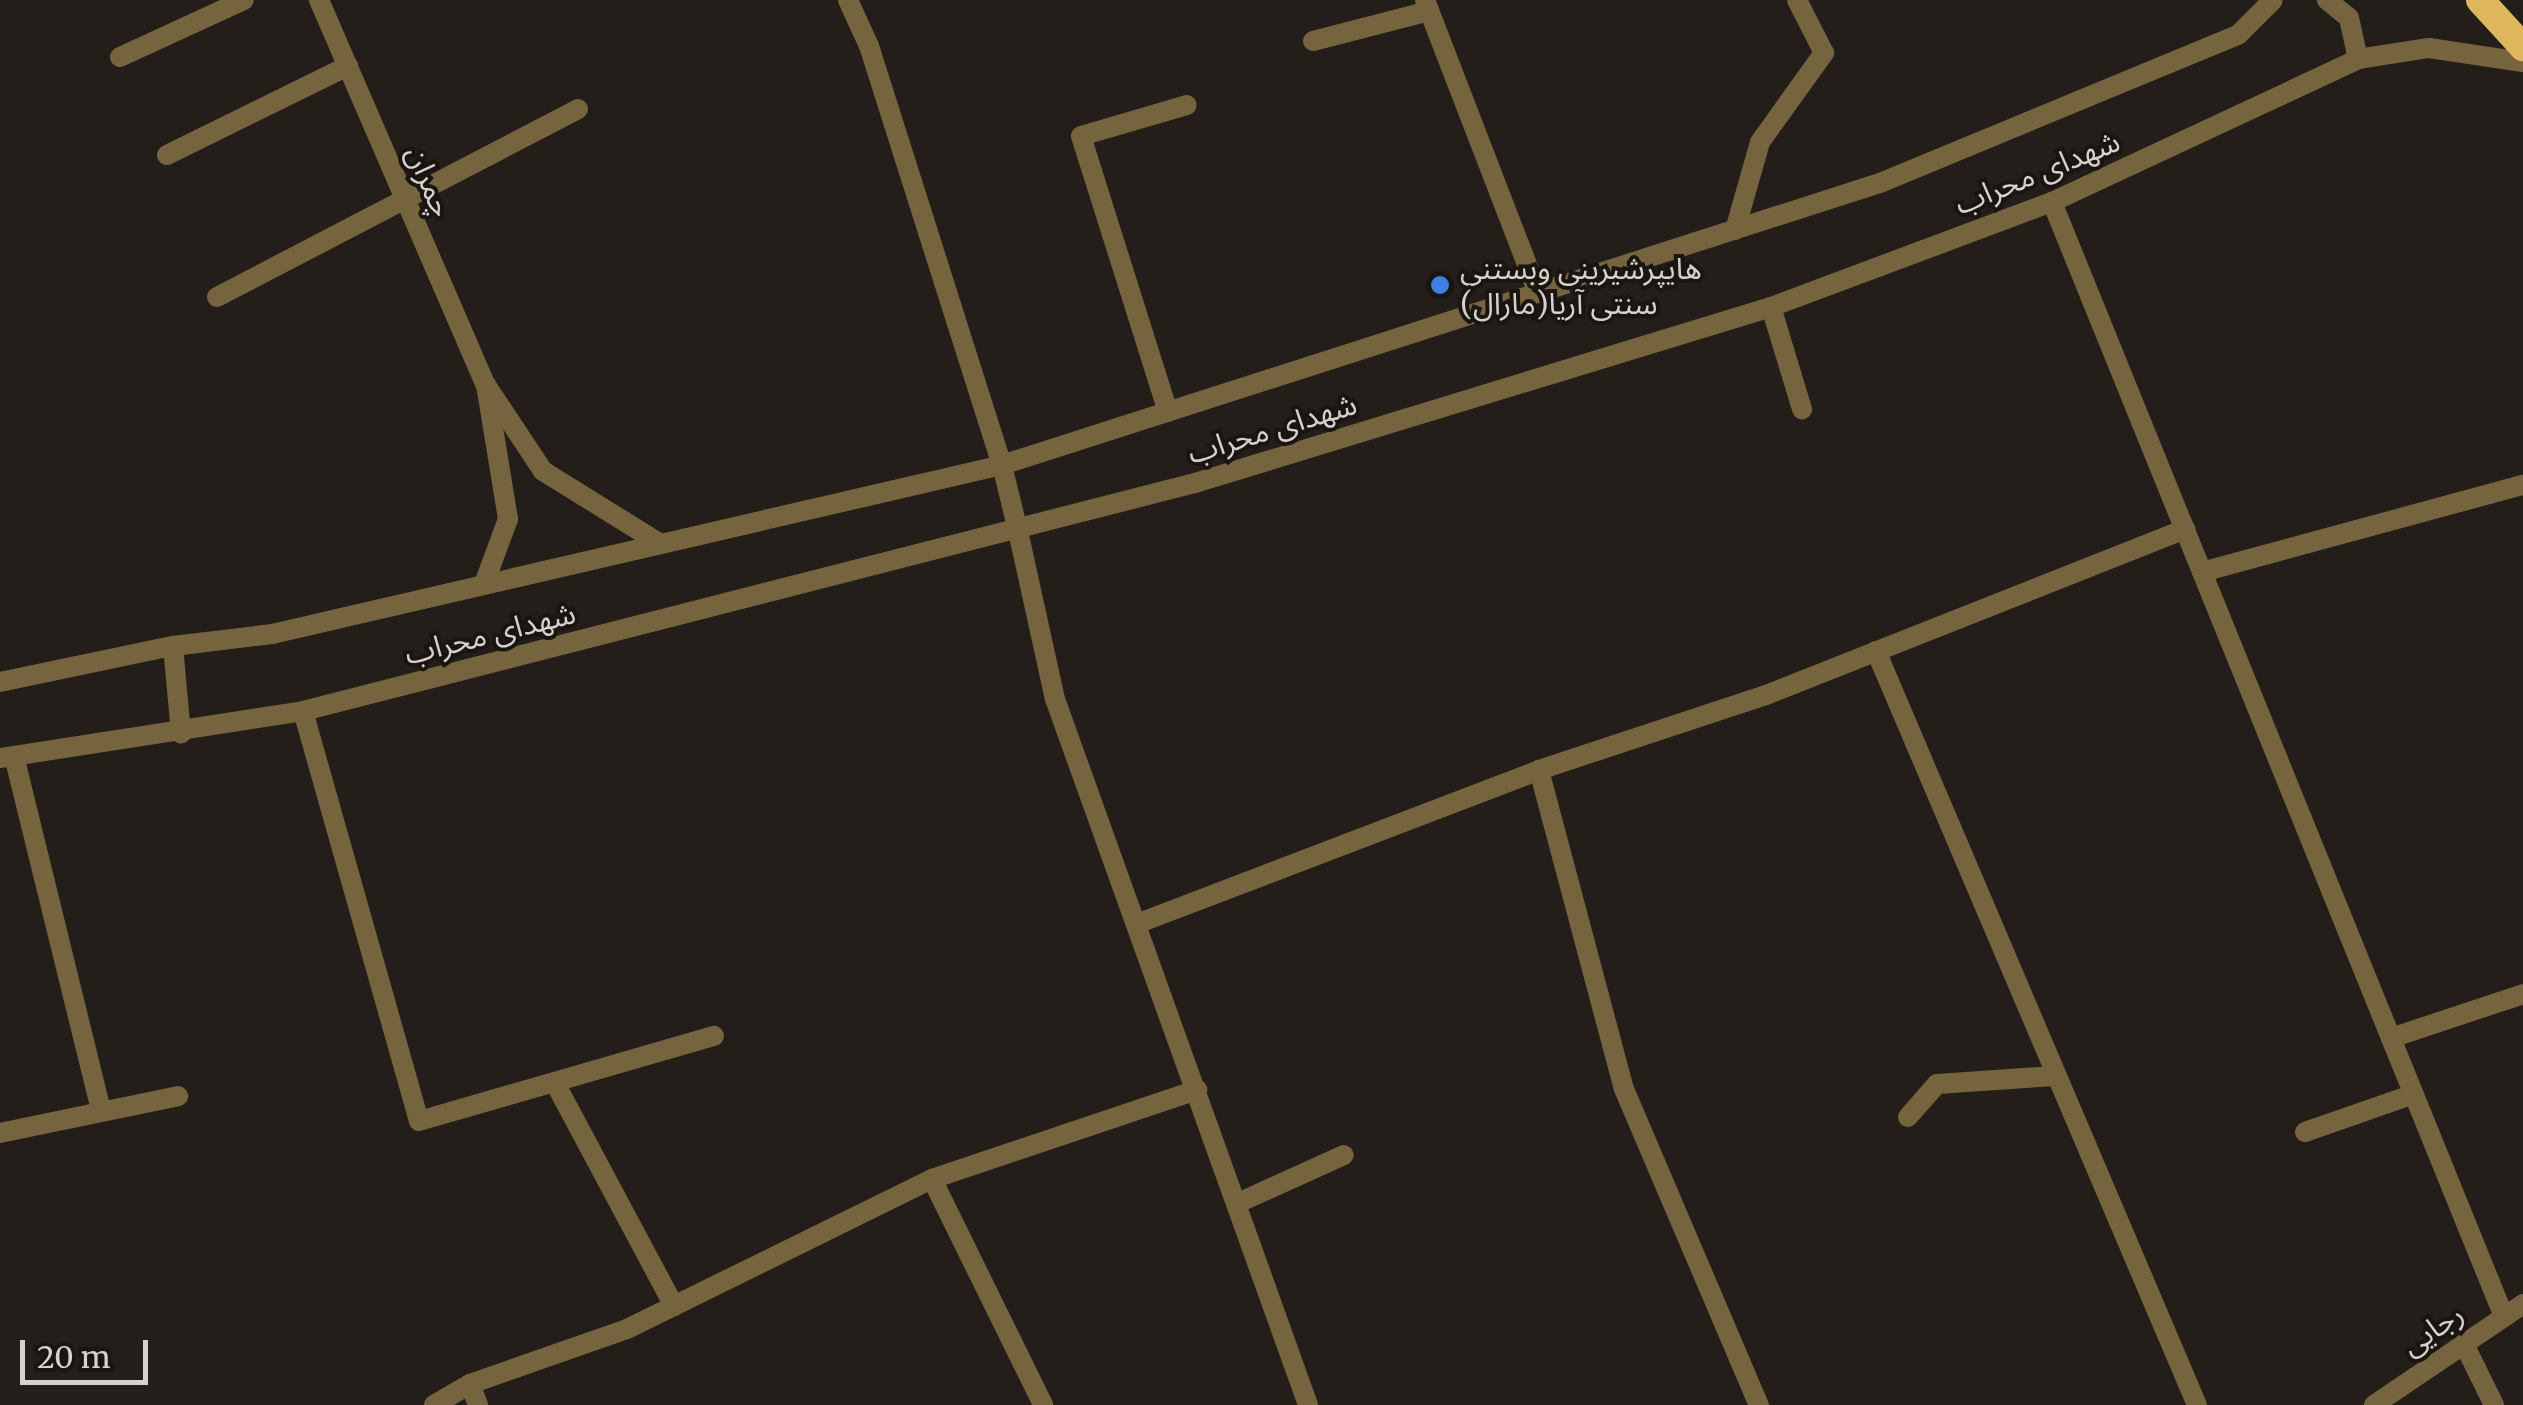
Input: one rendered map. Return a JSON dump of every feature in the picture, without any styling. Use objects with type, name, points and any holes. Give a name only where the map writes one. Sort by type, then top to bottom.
[{"type":"highway","points":[[2480,0],[2523,47]]},
{"type":"street","points":[[120,57],[244,0]]},
{"type":"street","name":"چمران","points":[[319,0],[486,386]]},
{"type":"street","points":[[848,0],[869,46],[1002,465],[1055,699],[1139,923],[1308,1405]]},
{"type":"street","points":[[1735,230],[1760,142],[1824,54],[1797,0]]},
{"type":"street","name":"شهدای محراب","points":[[0,682],[173,646],[272,634],[1002,465],[1880,182],[2238,36],[2273,0]]},
{"type":"street","points":[[2328,0],[2349,18],[2358,59]]},
{"type":"street","points":[[1314,41],[1427,6],[1538,293]]},
{"type":"street","name":"شهدای محراب","points":[[7,757],[181,734],[302,712],[1018,531],[1772,307],[2052,202],[2358,59],[2429,48],[2523,62]]},
{"type":"street","points":[[167,156],[348,66]]},
{"type":"street","points":[[1168,412],[1081,136],[1187,105]]},
{"type":"street","points":[[217,297],[406,202],[578,109]]},
{"type":"street","points":[[2052,202],[2504,1317]]},
{"type":"street","points":[[1772,307],[1802,409]]},
{"type":"street","points":[[486,386],[543,471],[659,544]]},
{"type":"street","points":[[484,584],[508,519],[486,386]]},
{"type":"street","points":[[2202,572],[2523,485]]},
{"type":"street","points":[[1139,923],[1539,770],[1876,651],[2185,529]]},
{"type":"street","points":[[173,646],[181,734]]},
{"type":"street","points":[[1876,651],[2197,1405]]},
{"type":"street","points":[[302,712],[418,1121],[714,1036]]},
{"type":"street","points":[[7,757],[101,1110]]},
{"type":"street","points":[[1539,770],[1624,1088],[1760,1405]]},
{"type":"street","points":[[2390,1038],[2523,994]]},
{"type":"street","points":[[1908,1117],[1937,1084],[2054,1076]]},
{"type":"street","points":[[555,1083],[674,1306]]},
{"type":"street","points":[[434,1405],[470,1384],[674,1306],[932,1179],[1197,1090]]},
{"type":"street","points":[[2305,1132],[2414,1094]]},
{"type":"street","points":[[0,1132],[178,1096]]},
{"type":"street","points":[[1238,1203],[1344,1155]]},
{"type":"street","points":[[932,1179],[1043,1405]]},
{"type":"street","name":"رجایی","points":[[2374,1405],[2523,1304]]},
{"type":"street","points":[[2464,1344],[2494,1405]]},
{"type":"street","points":[[470,1384],[478,1405]]},
{"type":"place","name":"هایپرشیرینی وبستنی سنتی آریا(مارال)","points":[[1440,285]]}]
